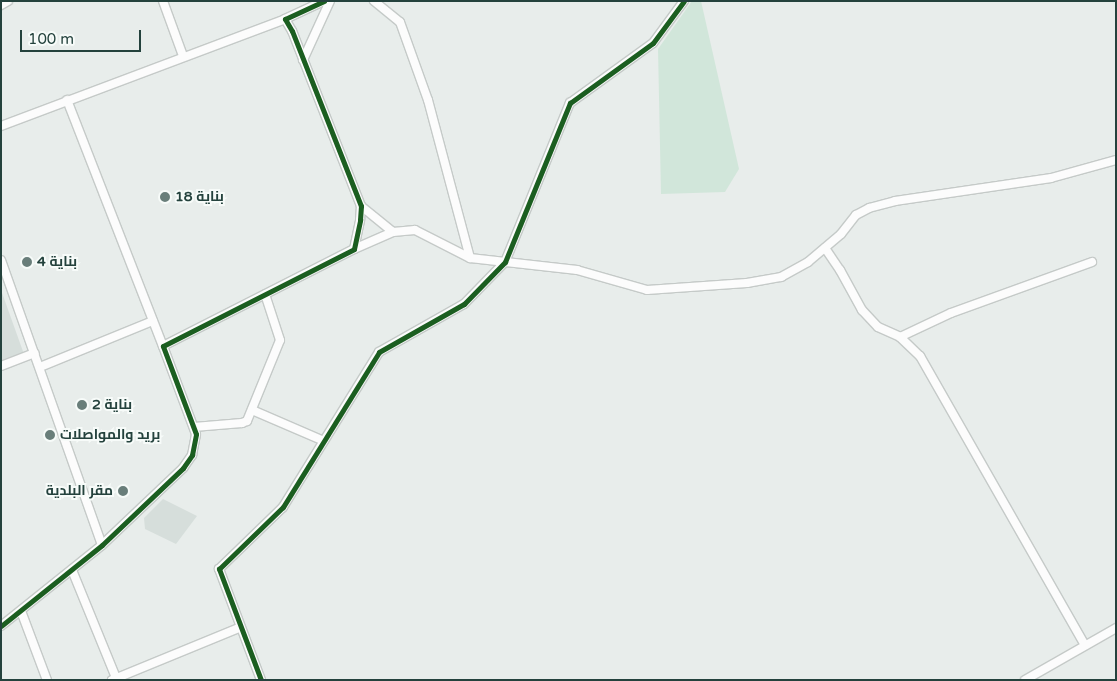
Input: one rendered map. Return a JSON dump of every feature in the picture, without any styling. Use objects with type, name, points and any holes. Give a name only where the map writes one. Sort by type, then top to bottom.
[{"type":"street","points":[[1,5],[8,1]]},
{"type":"street","points":[[163,1],[183,56]]},
{"type":"street","points":[[1,126],[285,18],[324,1]]},
{"type":"street","points":[[303,60],[330,1]]},
{"type":"street","points":[[374,1],[400,22],[428,100],[470,258]]},
{"type":"street","points":[[261,680],[219,569],[284,507],[379,352],[464,304],[504,262],[570,103],[653,43],[684,1]]},
{"type":"street","points":[[285,18],[361,206],[354,250]]},
{"type":"street","points":[[1,626],[102,545],[183,468],[192,455],[195,445],[194,427],[67,100]]},
{"type":"street","points":[[163,346],[393,232],[415,230],[470,258],[577,270],[646,290],[746,283],[781,277],[808,262],[841,234],[856,215],[869,208],[895,201],[1051,178],[1116,160]]},
{"type":"street","points":[[361,206],[393,232]]},
{"type":"street","points":[[825,248],[840,270],[862,310],[878,327],[900,337],[920,356],[1085,645]]},
{"type":"street","points":[[1,260],[102,545]]},
{"type":"street","points":[[900,337],[952,313],[1092,262]]},
{"type":"street","points":[[194,427],[245,423],[252,410],[280,340],[265,294]]},
{"type":"street","points":[[40,367],[153,321]]},
{"type":"street","points":[[1,366],[34,354]]},
{"type":"street","points":[[252,410],[324,441]]},
{"type":"street","points":[[72,570],[114,679],[240,627]]},
{"type":"street","points":[[21,611],[47,680]]},
{"type":"street","points":[[1025,680],[1116,628]]},
{"type":"shaded area","points":[[1,290],[25,357],[1,366]]},
{"type":"shaded area","points":[[163,499],[197,516],[176,544],[145,529],[144,518]]},
{"type":"green space","points":[[692,1],[701,1],[739,169],[725,192],[661,194],[658,49]]},
{"type":"cycle path","points":[[1,626],[102,545],[183,468],[192,455],[196,434],[163,346],[354,249],[361,206],[292,31],[285,19],[324,1]]},
{"type":"cycle path","points":[[261,680],[219,569],[283,507],[379,352],[464,304],[505,262],[570,103],[653,43],[684,1]]},
{"type":"place","name":"بناية 18","points":[[165,197]]},
{"type":"place","name":"بناية 4","points":[[27,262]]},
{"type":"place","name":"بناية 2","points":[[82,405]]},
{"type":"place","name":"بريد والمواصلات","points":[[50,435]]},
{"type":"place","name":"مقر البلدية","points":[[123,491]]}]
